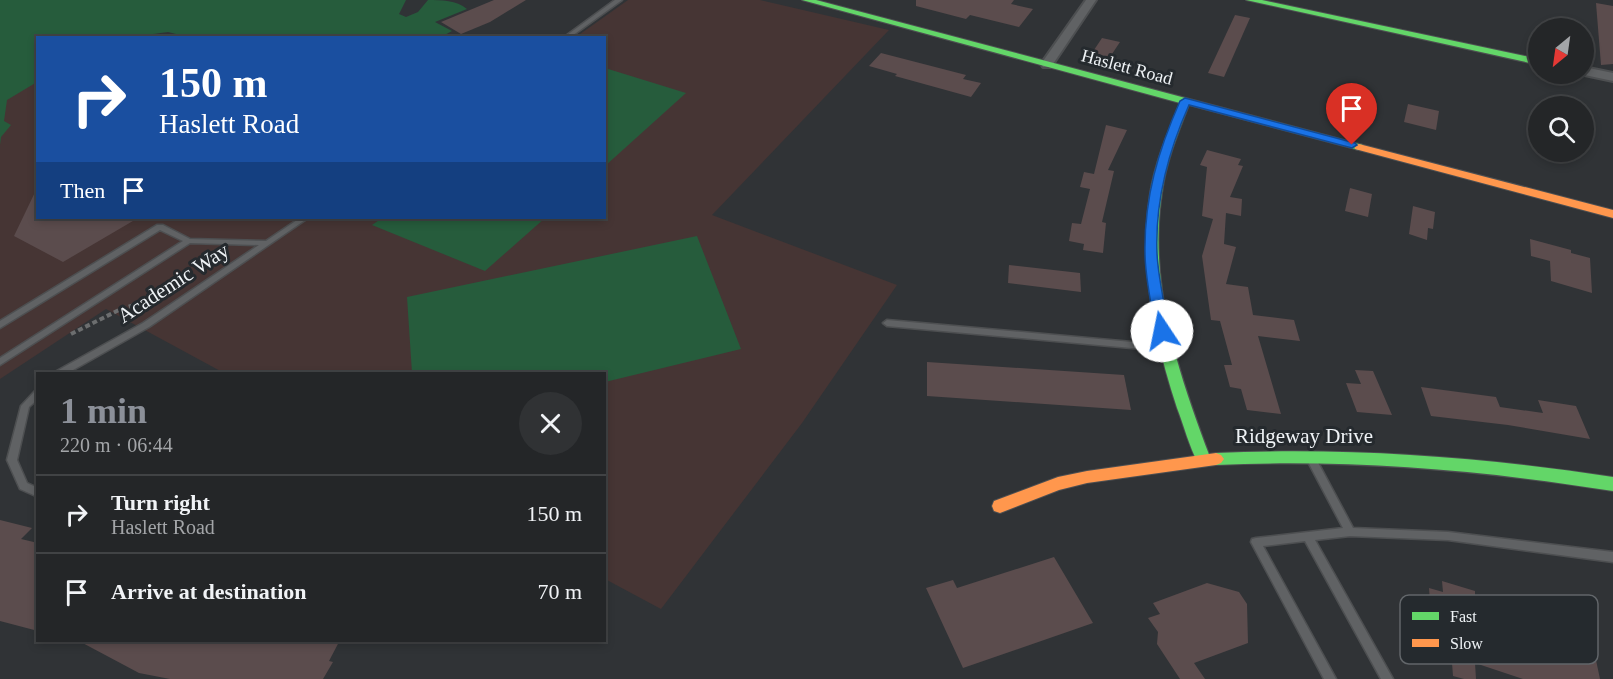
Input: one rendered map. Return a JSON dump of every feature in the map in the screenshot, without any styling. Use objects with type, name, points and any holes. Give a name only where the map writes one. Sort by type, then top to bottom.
[{"type":"street","name":"Haslett Road","points":[[806,0],[1613,214]]},
{"type":"street","points":[[1047,64],[1091,0]]},
{"type":"street","points":[[1250,0],[1528,60]]},
{"type":"street","points":[[1594,73],[1613,77]]},
{"type":"street","points":[[1185,101],[1167,142],[1160,168],[1151,227],[1153,282],[1166,348],[1180,399],[1203,459]]},
{"type":"street","name":"Ridgeway Drive","points":[[1000,506],[1077,479],[1203,459],[1309,454],[1440,461],[1544,473],[1613,484]]},
{"type":"lane","points":[[568,36],[619,0]]},
{"type":"lane","name":"Academic Way","points":[[62,372],[146,325],[303,219]]},
{"type":"lane","points":[[0,325],[160,226],[189,241],[267,243]]},
{"type":"lane","points":[[0,362],[189,241]]},
{"type":"lane","points":[[887,323],[1166,348]]},
{"type":"lane","points":[[36,395],[25,406],[12,460],[23,486],[36,492]]},
{"type":"lane","points":[[1309,454],[1350,532]]},
{"type":"lane","points":[[1330,679],[1256,542],[1350,532],[1448,536],[1613,557]]},
{"type":"lane","points":[[1307,536],[1387,679]]},
{"type":"path","points":[[67,336],[119,310],[172,292]]},
{"type":"shaded area","points":[[628,0],[760,0],[889,30],[712,215],[897,285],[802,423],[661,609],[606,580],[606,372],[222,372],[106,309],[0,379],[0,81],[36,63],[36,219],[606,219],[606,36],[577,36]]},
{"type":"green space","points":[[0,0],[406,0],[399,14],[406,17],[418,12],[428,0],[454,2],[467,9],[435,22],[452,31],[443,36],[184,36],[168,32],[139,36],[36,36],[36,83],[7,100],[4,121],[11,125],[1,137],[0,145]]},
{"type":"green space","points":[[606,68],[686,93],[606,165]]},
{"type":"green space","points":[[381,219],[544,219],[485,271],[372,225]]},
{"type":"green space","points":[[697,236],[741,349],[606,382],[606,372],[412,372],[407,297]]},
{"type":"building","points":[[494,0],[526,0],[490,22],[461,34],[441,22]]},
{"type":"building","points":[[916,0],[1014,0],[1011,4],[1033,9],[1019,27],[970,15],[966,19],[916,6]]},
{"type":"building","points":[[1596,3],[1613,6],[1613,64],[1601,65]]},
{"type":"building","points":[[1235,15],[1250,18],[1224,77],[1208,73]]},
{"type":"building","points":[[1102,38],[1120,42],[1110,57],[1092,53]]},
{"type":"building","points":[[881,53],[966,75],[963,79],[981,83],[971,97],[895,76],[897,74],[869,66]]},
{"type":"building","points":[[1408,104],[1439,111],[1436,130],[1404,122]]},
{"type":"building","points":[[1106,125],[1127,130],[1108,170],[1114,171],[1102,222],[1106,223],[1103,253],[1083,250],[1084,244],[1069,241],[1072,223],[1081,224],[1090,189],[1080,187],[1084,172],[1094,174]]},
{"type":"building","points":[[1207,150],[1241,159],[1238,165],[1243,166],[1230,197],[1242,199],[1241,216],[1226,213],[1224,244],[1236,247],[1226,284],[1248,287],[1253,315],[1294,320],[1300,341],[1258,336],[1281,414],[1247,410],[1241,389],[1230,387],[1224,365],[1232,365],[1220,321],[1211,320],[1202,256],[1213,219],[1202,216],[1207,167],[1200,165]]},
{"type":"building","points":[[1350,188],[1372,194],[1368,217],[1345,211]]},
{"type":"building","points":[[36,190],[36,219],[136,219],[63,262],[14,236]]},
{"type":"building","points":[[1413,206],[1435,212],[1433,229],[1428,228],[1427,240],[1409,234]]},
{"type":"building","points":[[1530,239],[1571,250],[1571,253],[1590,258],[1592,293],[1551,281],[1550,261],[1531,256]]},
{"type":"building","points":[[1009,265],[1080,273],[1081,292],[1008,283]]},
{"type":"building","points":[[927,362],[1124,375],[1131,410],[927,396]]},
{"type":"building","points":[[1355,370],[1373,371],[1392,415],[1357,412],[1346,383],[1361,384]]},
{"type":"building","points":[[1421,387],[1496,397],[1500,407],[1543,413],[1538,400],[1576,406],[1590,439],[1508,425],[1431,416]]},
{"type":"building","points":[[0,520],[32,528],[21,539],[36,543],[36,630],[0,621]]},
{"type":"building","points":[[1054,557],[1093,623],[963,668],[926,588],[953,580],[957,588]]},
{"type":"building","points":[[1442,581],[1475,591],[1475,595],[1430,595],[1429,588],[1443,592]]},
{"type":"building","points":[[1207,583],[1239,592],[1247,604],[1248,643],[1194,663],[1205,679],[1180,679],[1157,644],[1158,632],[1148,618],[1160,614],[1153,603]]},
{"type":"building","points":[[81,642],[339,642],[329,661],[333,662],[323,679],[170,679],[139,673]]},
{"type":"building","points":[[1452,664],[1475,664],[1476,679],[1453,676]]},
{"type":"building","points":[[1478,664],[1597,664],[1600,679],[1523,679]]},
{"type":"traffic: fast","points":[[806,0],[1359,147]]},
{"type":"traffic: fast","points":[[1250,0],[1528,60]]},
{"type":"traffic: fast","points":[[1186,101],[1169,146],[1156,192],[1152,226],[1152,261],[1155,294],[1170,361],[1203,459]]},
{"type":"traffic: fast","points":[[1216,459],[1316,456],[1415,460],[1465,464],[1613,484]]},
{"type":"traffic: slow","points":[[1359,147],[1613,214]]},
{"type":"traffic: slow","points":[[1000,506],[1058,484],[1087,477],[1216,459]]},
{"type":"route","points":[[1162,331],[1153,282],[1151,254],[1154,196],[1167,142],[1185,101],[1352,145]]}]
